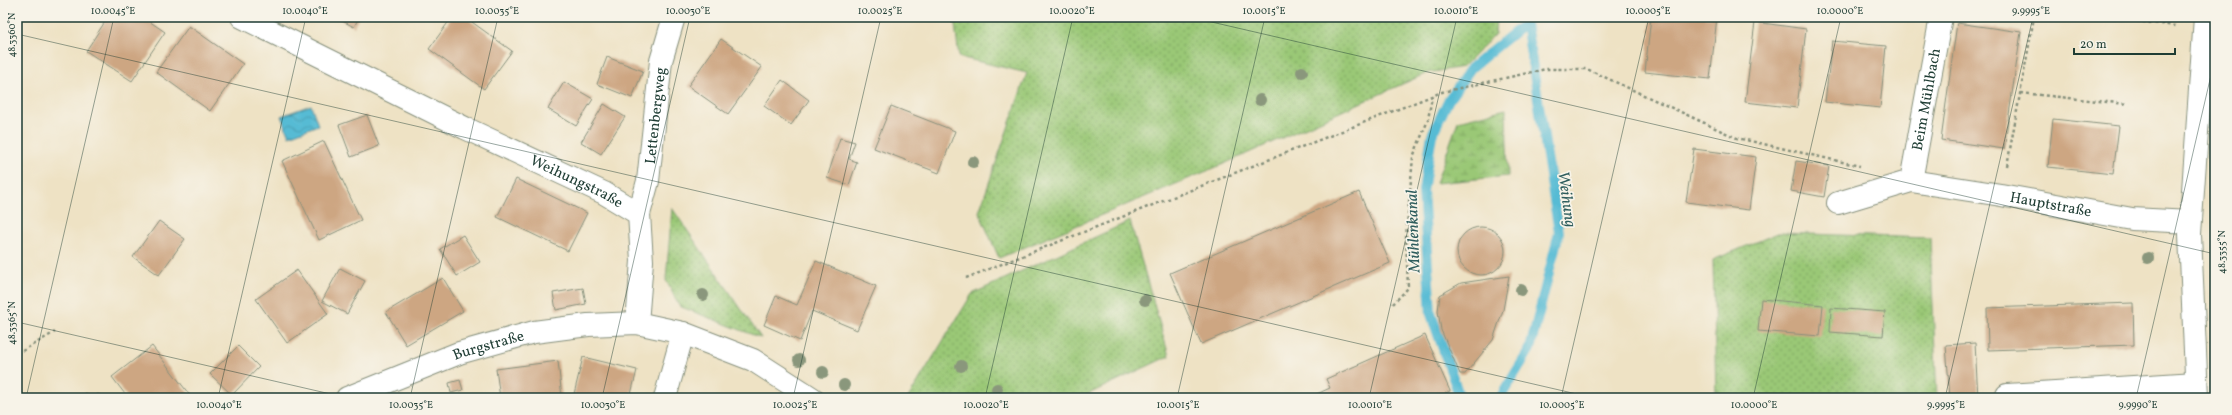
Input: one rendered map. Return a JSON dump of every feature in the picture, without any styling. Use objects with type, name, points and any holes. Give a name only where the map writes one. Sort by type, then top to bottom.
[{"type":"street","name":"Weihungstraße","points":[[242,17],[458,125],[604,193],[639,214],[642,261],[637,323]]},
{"type":"street","name":"Lettenbergweg","points":[[639,214],[648,181],[661,61],[674,17]]},
{"type":"street","name":"Beim Mühlbach","points":[[1911,181],[1941,17]]},
{"type":"street","points":[[2007,398],[2007,395],[2196,390],[2190,222],[2204,24]]},
{"type":"street","name":"Hauptstraße","points":[[1911,181],[2001,195],[2132,219],[2190,222]]},
{"type":"street","points":[[1838,203],[1911,181]]},
{"type":"street","points":[[637,323],[683,333],[753,360],[803,390],[812,398]]},
{"type":"street","name":"Burgstraße","points":[[347,398],[459,353],[534,332],[588,325],[637,323]]},
{"type":"street","points":[[664,398],[683,333]]},
{"type":"path","points":[[2001,195],[2034,17]]},
{"type":"path","points":[[2107,17],[2204,24]]},
{"type":"path","points":[[966,278],[1442,92],[1546,69],[1587,69],[1737,138],[1840,160]]},
{"type":"path","points":[[2021,93],[2127,104]]},
{"type":"path","points":[[1393,304],[1408,288],[1406,236],[1413,157],[1428,120],[1432,96]]},
{"type":"path","points":[[17,354],[55,332]]},
{"type":"path","points":[[97,395],[112,398]]},
{"type":"green space","points":[[954,17],[1496,17],[1495,34],[1463,67],[1427,73],[1226,163],[999,258],[979,212],[1027,73],[959,57]]},
{"type":"green space","points":[[1506,109],[1508,176],[1436,183],[1458,121]]},
{"type":"green space","points":[[672,208],[761,338],[679,306],[666,280]]},
{"type":"green space","points":[[1130,221],[1169,356],[1080,398],[908,398],[972,294]]},
{"type":"green space","points":[[1778,233],[1930,238],[1937,398],[1716,398],[1713,260]]},
{"type":"water","points":[[311,105],[318,125],[289,136],[281,116]]},
{"type":"building","points":[[108,17],[143,17],[165,32],[132,81],[86,51]]},
{"type":"building","points":[[335,17],[359,17],[354,27]]},
{"type":"building","points":[[452,17],[465,17],[512,51],[484,89],[429,49]]},
{"type":"building","points":[[1651,17],[1717,17],[1710,79],[1645,72]]},
{"type":"building","points":[[2142,17],[2155,17],[2155,20]]},
{"type":"building","points":[[1755,22],[1806,29],[1797,108],[1745,102]]},
{"type":"building","points":[[1957,23],[2021,32],[2004,149],[1941,140]]},
{"type":"building","points":[[189,26],[243,64],[210,111],[156,72]]},
{"type":"building","points":[[721,39],[762,67],[728,114],[688,86]]},
{"type":"building","points":[[1832,41],[1886,46],[1880,108],[1825,102]]},
{"type":"building","points":[[607,57],[643,71],[632,98],[597,84]]},
{"type":"building","points":[[782,80],[809,100],[791,125],[764,106]]},
{"type":"building","points":[[564,82],[593,99],[576,126],[548,109]]},
{"type":"building","points":[[604,104],[625,117],[601,154],[581,142]]},
{"type":"building","points":[[891,106],[955,131],[939,173],[874,148]]},
{"type":"building","points":[[367,115],[379,146],[351,157],[339,125]]},
{"type":"building","points":[[2053,119],[2119,126],[2113,174],[2048,167]]},
{"type":"building","points":[[840,138],[855,142],[849,159],[857,162],[849,185],[827,178]]},
{"type":"building","points":[[324,141],[361,220],[319,240],[282,161]]},
{"type":"building","points":[[1694,149],[1756,157],[1749,210],[1686,202]]},
{"type":"building","points":[[1796,161],[1829,166],[1824,197],[1791,191]]},
{"type":"building","points":[[516,179],[587,213],[568,251],[497,217]]},
{"type":"building","points":[[1359,192],[1390,263],[1201,344],[1170,273]]},
{"type":"building","points":[[159,221],[185,239],[159,275],[133,257]]},
{"type":"building","points":[[1481,227],[1490,229],[1498,234],[1503,242],[1505,251],[1503,260],[1498,268],[1490,273],[1481,275],[1472,273],[1464,268],[1459,260],[1457,251],[1459,242],[1464,234],[1472,229]]},
{"type":"building","points":[[463,235],[480,262],[457,276],[440,249]]},
{"type":"building","points":[[816,261],[876,286],[857,330],[812,311],[800,341],[764,325],[776,296],[797,305]]},
{"type":"building","points":[[340,268],[365,281],[347,314],[322,301]]},
{"type":"building","points":[[297,270],[328,314],[287,343],[256,299]]},
{"type":"building","points":[[1509,276],[1503,310],[1493,340],[1465,374],[1460,374],[1441,330],[1438,311],[1440,295],[1461,283]]},
{"type":"building","points":[[443,278],[463,311],[406,345],[386,312]]},
{"type":"building","points":[[583,288],[586,304],[556,310],[553,293]]},
{"type":"building","points":[[1761,299],[1823,305],[1820,336],[1758,331]]},
{"type":"building","points":[[2133,303],[2134,345],[1988,350],[1987,308]]},
{"type":"building","points":[[1831,308],[1885,312],[1883,336],[1830,332]]},
{"type":"building","points":[[1425,335],[1450,391],[1435,398],[1308,398],[1330,388],[1326,379]]},
{"type":"building","points":[[1975,343],[1978,398],[1950,398],[1946,345]]},
{"type":"building","points":[[152,346],[192,398],[128,398],[112,377]]},
{"type":"building","points":[[238,346],[259,367],[232,395],[210,374]]},
{"type":"building","points":[[583,357],[637,370],[630,398],[573,398]]},
{"type":"building","points":[[558,361],[562,398],[500,398],[496,369]]},
{"type":"building","points":[[460,380],[463,390],[451,393],[449,383]]},
{"type":"building","points":[[86,393],[90,398],[80,398]]},
{"type":"waterway","name":"Weihung","points":[[1500,398],[1530,349],[1559,232],[1525,17]]},
{"type":"waterway","name":"Mühlenkanal","points":[[1460,398],[1431,314],[1423,191],[1432,135],[1448,101],[1471,68],[1526,23]]}]
